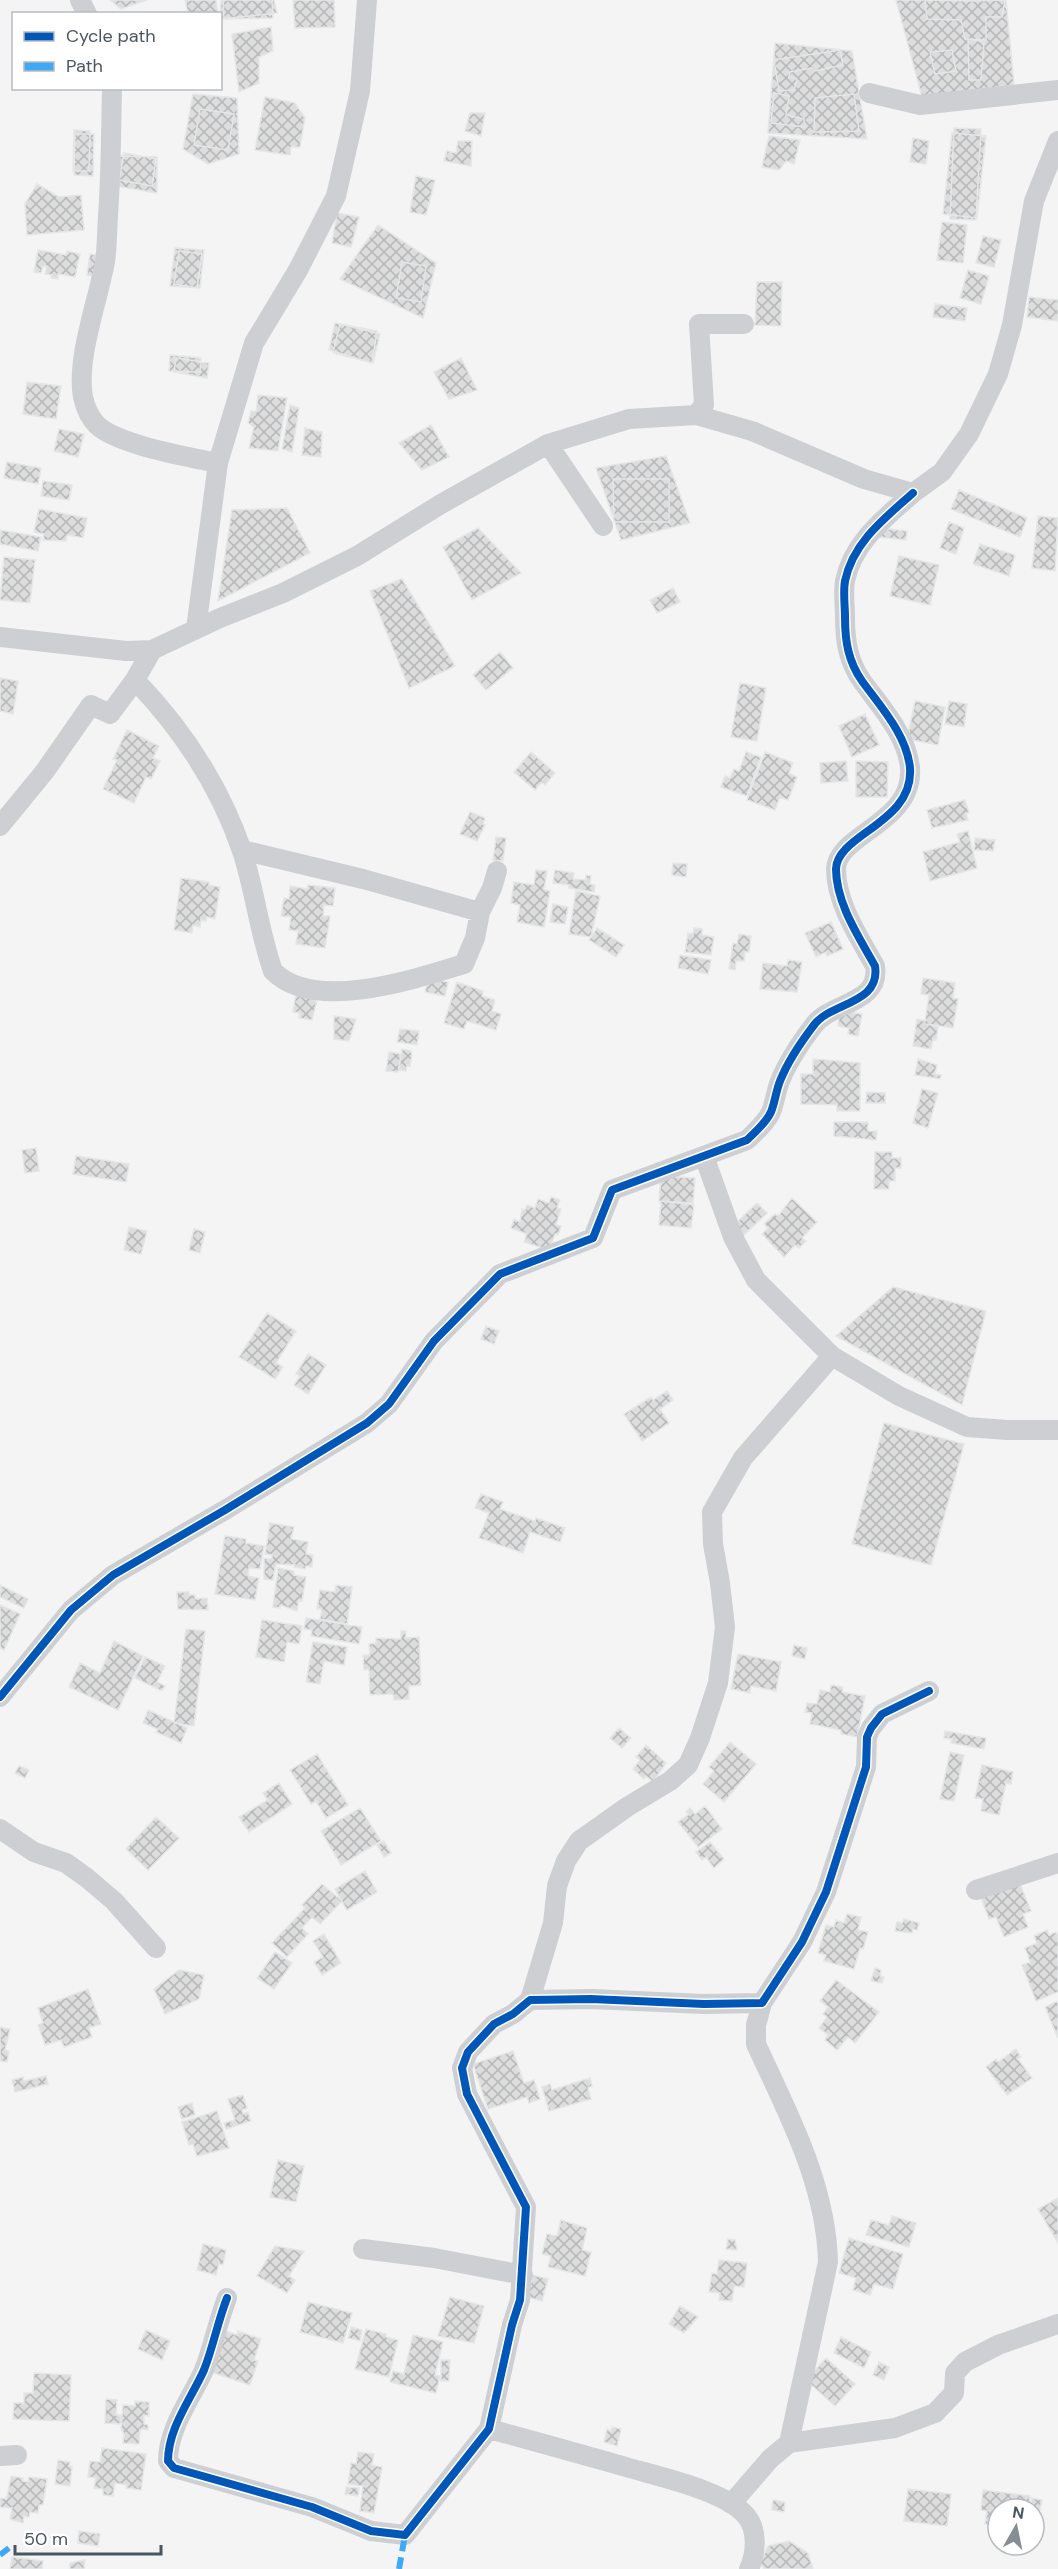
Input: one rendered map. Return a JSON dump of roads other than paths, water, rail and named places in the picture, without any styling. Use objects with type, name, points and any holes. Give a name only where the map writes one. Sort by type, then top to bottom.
[{"type":"street","points":[[196,629],[218,463],[254,343],[298,270],[336,196],[360,91],[367,0]]},
{"type":"street","points":[[112,90],[110,185],[105,261],[92,313],[84,363],[83,396],[89,413],[98,425],[114,434],[159,451],[218,463]]},
{"type":"street","points":[[869,93],[920,105],[1058,90]]},
{"type":"street","points":[[0,1697],[71,1610],[113,1575],[367,1423],[389,1404],[435,1341],[500,1274],[593,1238],[612,1190],[747,1140],[771,1112],[780,1081],[814,1024],[823,1015],[856,1000],[870,989],[873,983],[874,966],[843,901],[836,869],[842,854],[848,847],[886,818],[896,807],[907,791],[910,767],[900,738],[884,708],[861,680],[847,653],[844,582],[854,554],[873,529],[913,492],[942,472],[969,434],[998,374],[1012,325],[1034,201],[1058,141]]},
{"type":"street","points":[[696,415],[704,405],[699,324],[744,324]]},
{"type":"street","points":[[0,637],[126,651],[152,650],[283,593],[357,556],[441,504],[548,444],[629,419],[696,415],[752,431],[864,479],[913,492]]},
{"type":"street","points":[[548,444],[603,526]]},
{"type":"street","points":[[0,826],[45,771],[91,705],[110,714],[135,680],[152,650]]},
{"type":"street","points":[[135,680],[156,701],[192,747],[212,781],[242,850],[273,972],[282,980],[320,992],[351,992],[464,964],[475,938],[480,912],[497,872]]},
{"type":"street","points":[[242,850],[363,879],[480,912]]},
{"type":"street","points":[[704,1156],[733,1237],[756,1280],[832,1356],[899,1396],[967,1428],[1058,1430]]},
{"type":"street","points":[[227,2298],[204,2369],[187,2401],[168,2448],[168,2461],[174,2468],[312,2507],[371,2531],[405,2535],[489,2429],[512,2325],[520,2300],[526,2208],[467,2094],[462,2068],[468,2052],[494,2024],[513,2014],[530,2000],[553,1923],[557,1886],[566,1861],[579,1841],[627,1807],[670,1781],[688,1766],[718,1683],[725,1627],[713,1544],[712,1512],[743,1458],[832,1356]]},
{"type":"street","points":[[789,2443],[828,2262],[828,2240],[810,2163],[756,2044],[756,2025],[762,2003],[802,1942],[826,1892],[866,1767],[867,1737],[871,1728],[882,1714],[929,1691]]},
{"type":"street","points":[[0,1829],[34,1852],[66,1863],[87,1878],[114,1901],[156,1948]]},
{"type":"street","points":[[976,1890],[1058,1863]]},
{"type":"street","points":[[530,2000],[762,2003]]},
{"type":"street","points":[[363,2249],[435,2258],[523,2275]]},
{"type":"street","points":[[731,2504],[770,2459],[789,2443],[895,2428],[935,2413],[954,2393],[955,2373],[965,2362],[998,2345],[1058,2325]]},
{"type":"street","points":[[489,2429],[681,2482],[731,2504],[747,2517],[755,2541],[753,2561],[749,2569]]}]
